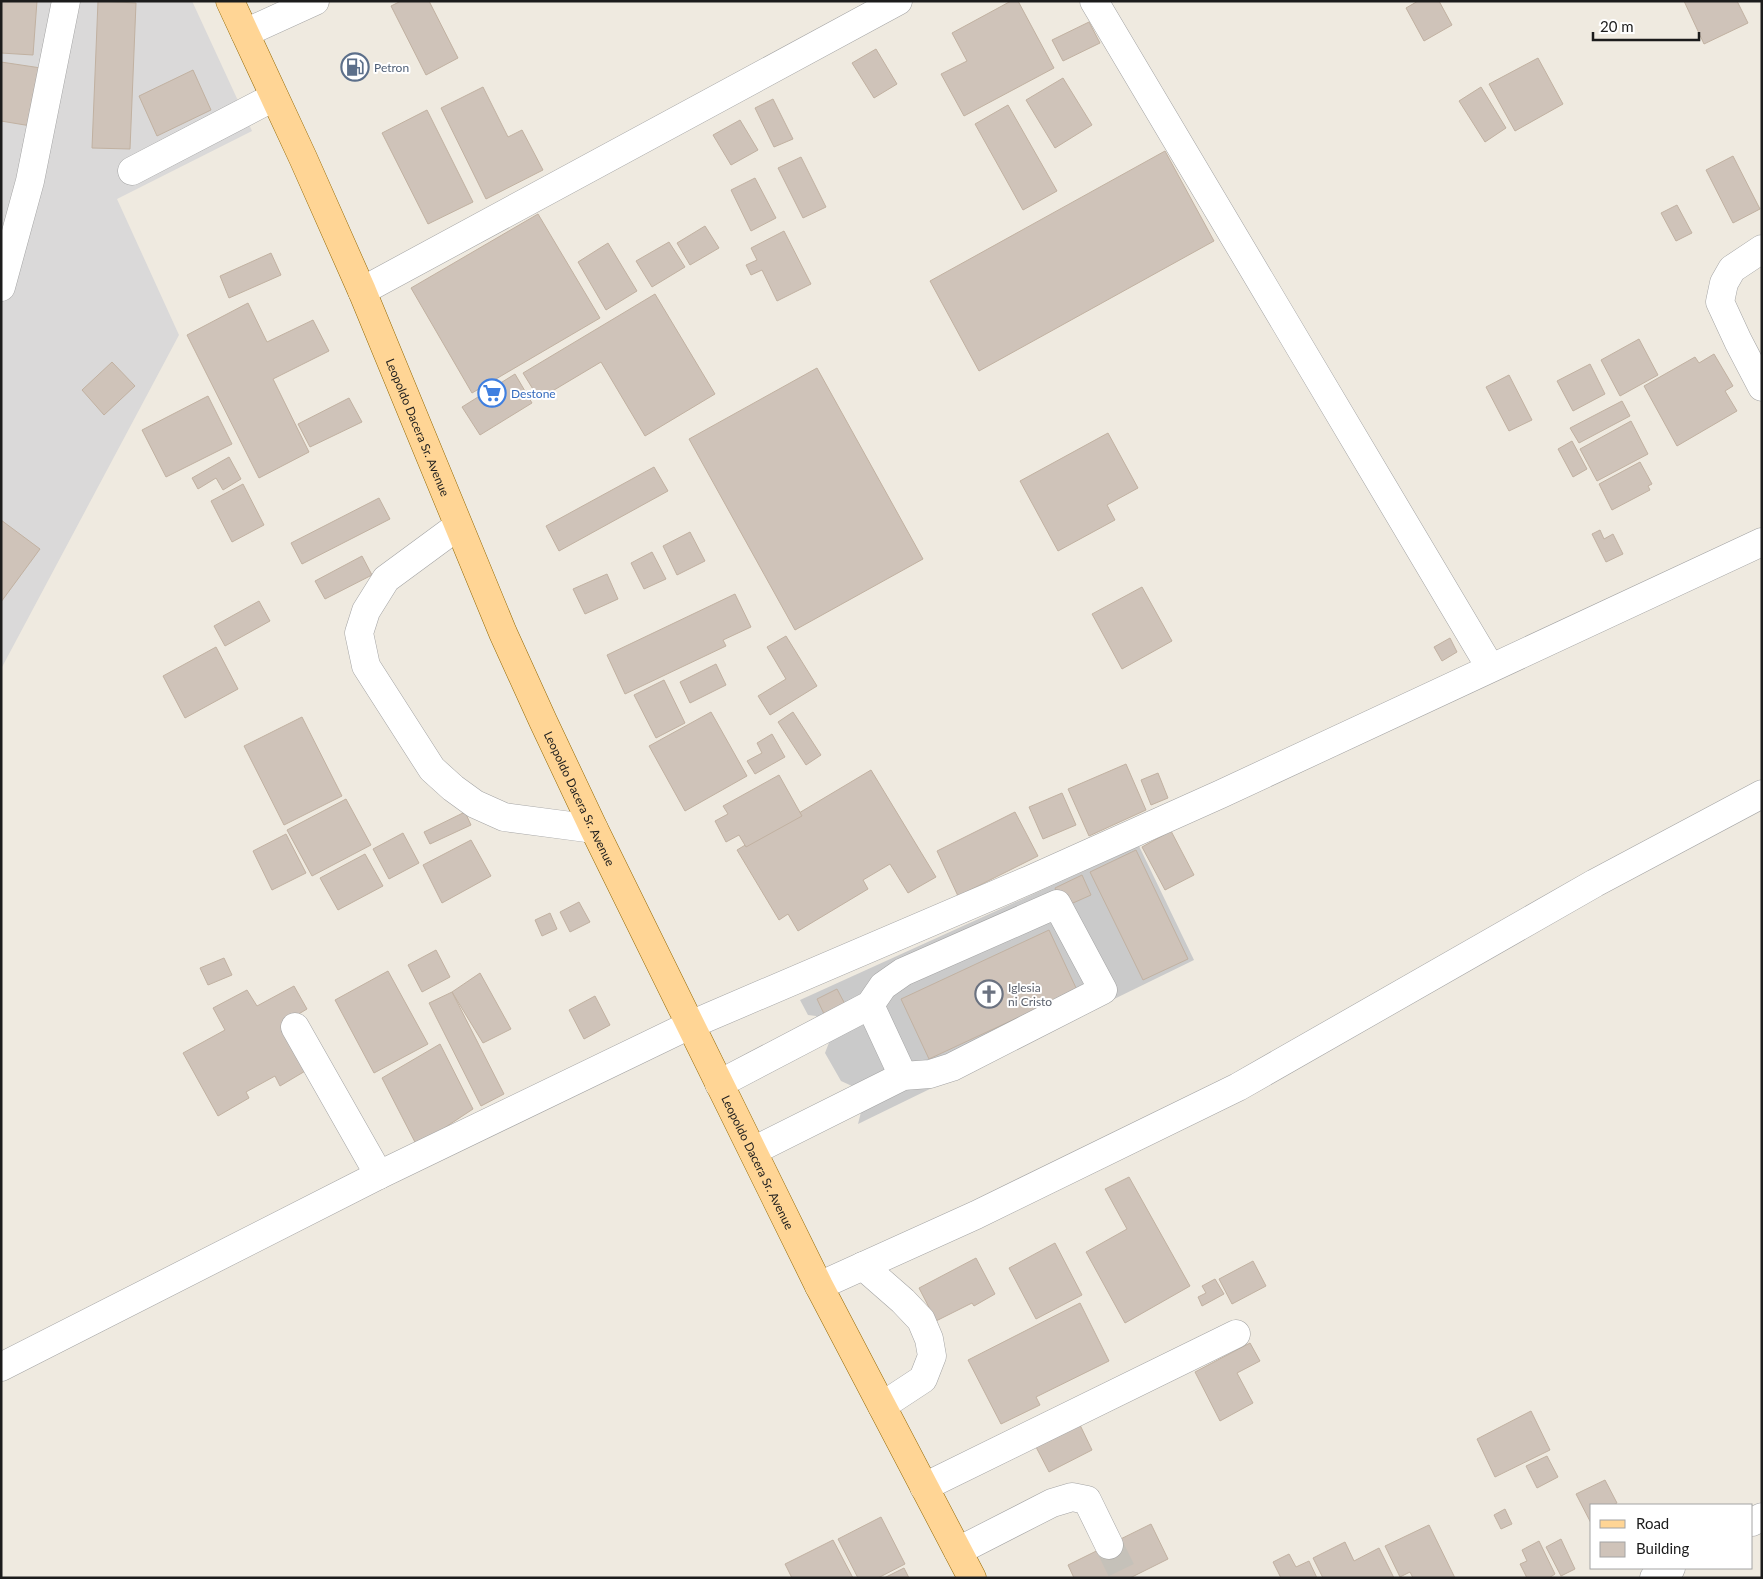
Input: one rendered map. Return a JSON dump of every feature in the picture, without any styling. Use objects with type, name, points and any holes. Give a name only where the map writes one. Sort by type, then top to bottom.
[{"type":"main road","name":"Leopoldo Dacera Sr. Avenue","points":[[230,1],[362,292],[503,632],[594,829],[819,1286],[972,1578]]},
{"type":"street","points":[[1,287],[30,181],[66,1]]},
{"type":"street","points":[[245,33],[315,1]]},
{"type":"street","points":[[362,292],[898,1]]},
{"type":"street","points":[[1094,1],[1490,667]]},
{"type":"street","points":[[132,171],[274,97]]},
{"type":"street","points":[[1762,249],[1732,269],[1724,283],[1720,302],[1762,387]]},
{"type":"street","points":[[458,526],[386,579],[366,611],[359,633],[366,666],[432,769],[475,804],[504,817],[594,829]]},
{"type":"street","points":[[1,1367],[379,1175],[690,1025],[1028,880],[1221,794],[1490,667],[1762,542]]},
{"type":"street","points":[[819,1286],[976,1215],[1238,1087],[1595,884],[1762,794]]},
{"type":"street","points":[[719,1084],[870,1005],[883,986],[903,972],[1057,904],[1103,990],[952,1067],[930,1074],[903,1076],[753,1151]]},
{"type":"street","points":[[870,1005],[903,1076]]},
{"type":"street","points":[[295,1027],[379,1175]]},
{"type":"street","points":[[863,1266],[903,1301],[921,1320],[930,1339],[932,1356],[923,1379],[882,1406]]},
{"type":"street","points":[[924,1487],[1236,1334]]},
{"type":"street","points":[[958,1551],[1052,1503],[1072,1497],[1087,1500],[1109,1545]]},
{"type":"street","points":[[1654,1578],[1670,1569]]},
{"type":"shaded area","points":[[1,1],[192,1],[252,131],[117,199],[179,335],[1,669]]},
{"type":"shaded area","points":[[1139,846],[1194,960],[858,1124],[862,1108],[852,1086],[841,1081],[825,1053],[830,1040],[816,1016],[808,1015],[800,1000]]},
{"type":"building","points":[[1,1],[37,1],[33,55],[1,53]]},
{"type":"building","points":[[98,1],[136,3],[130,149],[92,148]]},
{"type":"building","points":[[401,1],[429,1],[458,58],[426,75],[391,6]]},
{"type":"building","points":[[1011,1],[1018,1],[1054,68],[964,116],[941,74],[967,61],[952,33]]},
{"type":"building","points":[[1418,1],[1439,1],[1452,25],[1424,41],[1406,8]]},
{"type":"building","points":[[1684,1],[1737,1],[1748,23],[1704,44]]},
{"type":"building","points":[[1089,22],[1100,43],[1063,61],[1052,40]]},
{"type":"building","points":[[876,49],[897,84],[874,98],[852,63]]},
{"type":"building","points":[[1538,58],[1563,104],[1515,131],[1489,84]]},
{"type":"building","points":[[1,62],[41,68],[31,126],[1,121]]},
{"type":"building","points":[[193,70],[211,110],[157,136],[139,96]]},
{"type":"building","points":[[1063,78],[1092,125],[1055,148],[1026,100]]},
{"type":"building","points":[[483,87],[508,137],[522,130],[543,170],[486,199],[441,108]]},
{"type":"building","points":[[1481,87],[1506,128],[1485,142],[1459,101]]},
{"type":"building","points":[[773,99],[793,139],[774,147],[755,108]]},
{"type":"building","points":[[1008,105],[1057,191],[1023,210],[975,124]]},
{"type":"building","points":[[427,110],[473,202],[428,224],[382,133]]},
{"type":"building","points":[[740,120],[758,150],[731,165],[713,135]]},
{"type":"building","points":[[1165,151],[1214,241],[979,371],[930,281]]},
{"type":"building","points":[[1733,156],[1760,209],[1733,223],[1706,170]]},
{"type":"building","points":[[801,157],[826,207],[803,218],[778,168]]},
{"type":"building","points":[[755,178],[776,218],[751,231],[731,190]]},
{"type":"building","points":[[1677,205],[1692,233],[1676,241],[1661,213]]},
{"type":"building","points":[[538,214],[600,318],[472,393],[411,288]]},
{"type":"building","points":[[705,226],[719,248],[690,265],[677,243]]},
{"type":"building","points":[[784,231],[811,284],[777,301],[762,270],[751,275],[746,265],[757,260],[751,248]]},
{"type":"building","points":[[669,242],[685,267],[652,287],[636,261]]},
{"type":"building","points":[[608,243],[637,291],[606,310],[578,262]]},
{"type":"building","points":[[271,253],[281,275],[229,298],[220,276]]},
{"type":"building","points":[[655,294],[715,394],[645,436],[601,362],[539,399],[523,373]]},
{"type":"building","points":[[248,303],[267,342],[313,320],[329,351],[273,379],[309,452],[259,478],[187,335]]},
{"type":"building","points":[[1639,339],[1658,375],[1620,396],[1601,360]]},
{"type":"building","points":[[1714,354],[1733,386],[1725,391],[1737,411],[1677,446],[1644,386],[1695,357],[1699,363]]},
{"type":"building","points":[[112,362],[135,386],[104,415],[82,390]]},
{"type":"building","points":[[1590,364],[1605,394],[1573,411],[1557,381]]},
{"type":"building","points":[[817,368],[923,559],[795,630],[689,439]]},
{"type":"building","points":[[515,374],[532,403],[480,435],[462,407]]},
{"type":"building","points":[[1509,375],[1532,420],[1509,431],[1486,387]]},
{"type":"building","points":[[208,396],[232,444],[166,477],[142,430]]},
{"type":"building","points":[[349,398],[362,422],[310,447],[298,424]]},
{"type":"building","points":[[1622,401],[1630,416],[1579,443],[1570,428]]},
{"type":"building","points":[[1631,421],[1648,454],[1597,481],[1580,449]]},
{"type":"building","points":[[1108,433],[1138,488],[1107,505],[1115,520],[1058,551],[1020,481]]},
{"type":"building","points":[[1572,441],[1587,469],[1573,477],[1558,449]]},
{"type":"building","points":[[229,457],[241,479],[223,490],[216,478],[198,489],[192,478]]},
{"type":"building","points":[[1640,462],[1652,484],[1648,486],[1650,490],[1612,510],[1599,484]]},
{"type":"building","points":[[654,467],[668,491],[559,551],[546,526]]},
{"type":"building","points":[[243,484],[264,525],[232,542],[211,501]]},
{"type":"building","points":[[379,498],[390,519],[302,564],[291,543]]},
{"type":"building","points":[[1,520],[40,549],[1,602]]},
{"type":"building","points":[[1600,530],[1604,539],[1613,534],[1623,554],[1606,562],[1592,534]]},
{"type":"building","points":[[690,532],[705,561],[677,575],[663,546]]},
{"type":"building","points":[[652,552],[666,579],[644,589],[631,563]]},
{"type":"building","points":[[362,556],[372,575],[325,599],[315,581]]},
{"type":"building","points":[[607,574],[618,599],[585,614],[573,589]]},
{"type":"building","points":[[1142,587],[1172,641],[1122,669],[1092,614]]},
{"type":"building","points":[[735,594],[751,627],[723,640],[726,646],[625,694],[607,655]]},
{"type":"building","points":[[259,601],[270,621],[225,646],[214,626]]},
{"type":"building","points":[[786,636],[817,686],[770,715],[758,696],[786,679],[767,647]]},
{"type":"building","points":[[1450,638],[1457,652],[1442,661],[1434,647]]},
{"type":"building","points":[[216,647],[238,689],[185,718],[163,676]]},
{"type":"building","points":[[716,664],[726,685],[690,703],[680,682]]},
{"type":"building","points":[[664,680],[685,723],[656,738],[634,695]]},
{"type":"building","points":[[711,712],[747,776],[685,811],[649,746]]},
{"type":"building","points":[[793,712],[821,755],[806,765],[778,722]]},
{"type":"building","points":[[302,717],[342,796],[284,825],[244,746]]},
{"type":"building","points":[[772,734],[785,757],[755,774],[747,761],[762,753],[757,743]]},
{"type":"building","points":[[1126,764],[1146,810],[1089,836],[1068,789]]},
{"type":"building","points":[[871,770],[936,877],[908,893],[890,864],[863,880],[868,889],[798,931],[788,914],[779,920],[737,850]]},
{"type":"building","points":[[1158,773],[1168,798],[1151,805],[1141,780]]},
{"type":"building","points":[[779,775],[802,816],[746,847],[739,835],[726,842],[715,821],[728,814],[723,806]]},
{"type":"building","points":[[1062,793],[1076,825],[1043,839],[1029,807]]},
{"type":"building","points":[[346,799],[371,845],[312,876],[287,830]]},
{"type":"building","points":[[465,812],[471,825],[430,844],[424,832]]},
{"type":"building","points":[[1015,812],[1038,856],[958,896],[937,851]]},
{"type":"building","points":[[1171,831],[1194,875],[1165,890],[1142,847]]},
{"type":"building","points":[[403,833],[419,863],[389,879],[373,849]]},
{"type":"building","points":[[286,834],[306,873],[272,890],[253,851]]},
{"type":"building","points":[[471,840],[491,876],[442,903],[423,865]]},
{"type":"building","points":[[1136,850],[1188,959],[1143,980],[1090,872]]},
{"type":"building","points":[[365,854],[383,886],[338,910],[320,878]]},
{"type":"building","points":[[1082,875],[1091,895],[1064,907],[1055,888]]},
{"type":"building","points":[[579,902],[590,922],[570,932],[560,912]]},
{"type":"building","points":[[550,913],[557,929],[542,936],[535,920]]},
{"type":"building","name":"Iglesia ni Cristo","points":[[1049,930],[1077,990],[929,1059],[901,999]]},
{"type":"building","points":[[436,950],[450,977],[422,992],[408,965]]},
{"type":"building","points":[[224,958],[232,975],[208,985],[200,968]]},
{"type":"building","points":[[388,971],[428,1044],[374,1073],[335,1000]]},
{"type":"building","points":[[480,973],[511,1029],[483,1043],[452,992]]},
{"type":"building","points":[[294,986],[307,1009],[287,1021],[312,1067],[280,1086],[275,1076],[246,1092],[249,1098],[218,1116],[183,1053],[225,1030],[213,1008],[247,990],[257,1006]]},
{"type":"building","points":[[837,989],[846,1006],[825,1016],[817,999]]},
{"type":"building","points":[[452,992],[504,1094],[481,1106],[429,1003]]},
{"type":"building","points":[[595,996],[610,1025],[584,1039],[569,1010]]},
{"type":"building","points":[[440,1044],[473,1109],[417,1146],[382,1078]]},
{"type":"building","points":[[1129,1177],[1190,1286],[1125,1323],[1086,1252],[1127,1229],[1105,1189]]},
{"type":"building","points":[[1055,1243],[1082,1295],[1036,1319],[1009,1268]]},
{"type":"building","points":[[976,1258],[995,1294],[974,1306],[972,1303],[936,1321],[919,1288]]},
{"type":"building","points":[[1253,1261],[1266,1286],[1232,1304],[1219,1279]]},
{"type":"building","points":[[1215,1279],[1224,1294],[1202,1306],[1198,1297],[1206,1293],[1202,1286]]},
{"type":"building","points":[[1080,1303],[1109,1361],[1036,1397],[1040,1405],[1001,1424],[968,1360]]},
{"type":"building","points":[[1250,1343],[1260,1361],[1237,1373],[1253,1403],[1220,1421],[1195,1372]]},
{"type":"building","points":[[1531,1411],[1550,1450],[1495,1477],[1477,1439]]},
{"type":"building","points":[[1080,1425],[1092,1450],[1049,1472],[1036,1447]]},
{"type":"building","points":[[1547,1456],[1558,1477],[1537,1488],[1526,1466]]},
{"type":"building","points":[[1605,1480],[1617,1503],[1590,1504],[1590,1521],[1576,1494]]},
{"type":"building","points":[[1505,1509],[1512,1524],[1501,1529],[1494,1515]]},
{"type":"building","points":[[881,1517],[905,1564],[878,1578],[858,1578],[838,1539]]},
{"type":"building","points":[[1151,1524],[1168,1559],[1130,1578],[1074,1578],[1068,1565]]},
{"type":"building","points":[[1429,1525],[1455,1578],[1413,1578],[1410,1572],[1400,1577],[1385,1546]]},
{"type":"building","points":[[1561,1539],[1575,1569],[1561,1576],[1546,1547]]},
{"type":"building","points":[[833,1540],[853,1578],[792,1578],[785,1564]]},
{"type":"building","points":[[1539,1541],[1555,1574],[1549,1578],[1527,1578],[1520,1564],[1527,1561],[1522,1550]]},
{"type":"building","points":[[1345,1542],[1354,1561],[1379,1548],[1394,1578],[1323,1578],[1313,1558]]},
{"type":"building","points":[[1289,1554],[1296,1567],[1309,1561],[1317,1578],[1281,1578],[1273,1562]]},
{"type":"building","points":[[904,1568],[909,1578],[884,1578]]},
{"type":"tunnel","points":[[1109,1545],[1125,1578]]},
{"type":"place","name":"Petron","points":[[355,67]]},
{"type":"place","name":"Destone","points":[[492,393]]},
{"type":"place","name":"Iglesia ni Cristo","points":[[989,994]]}]
